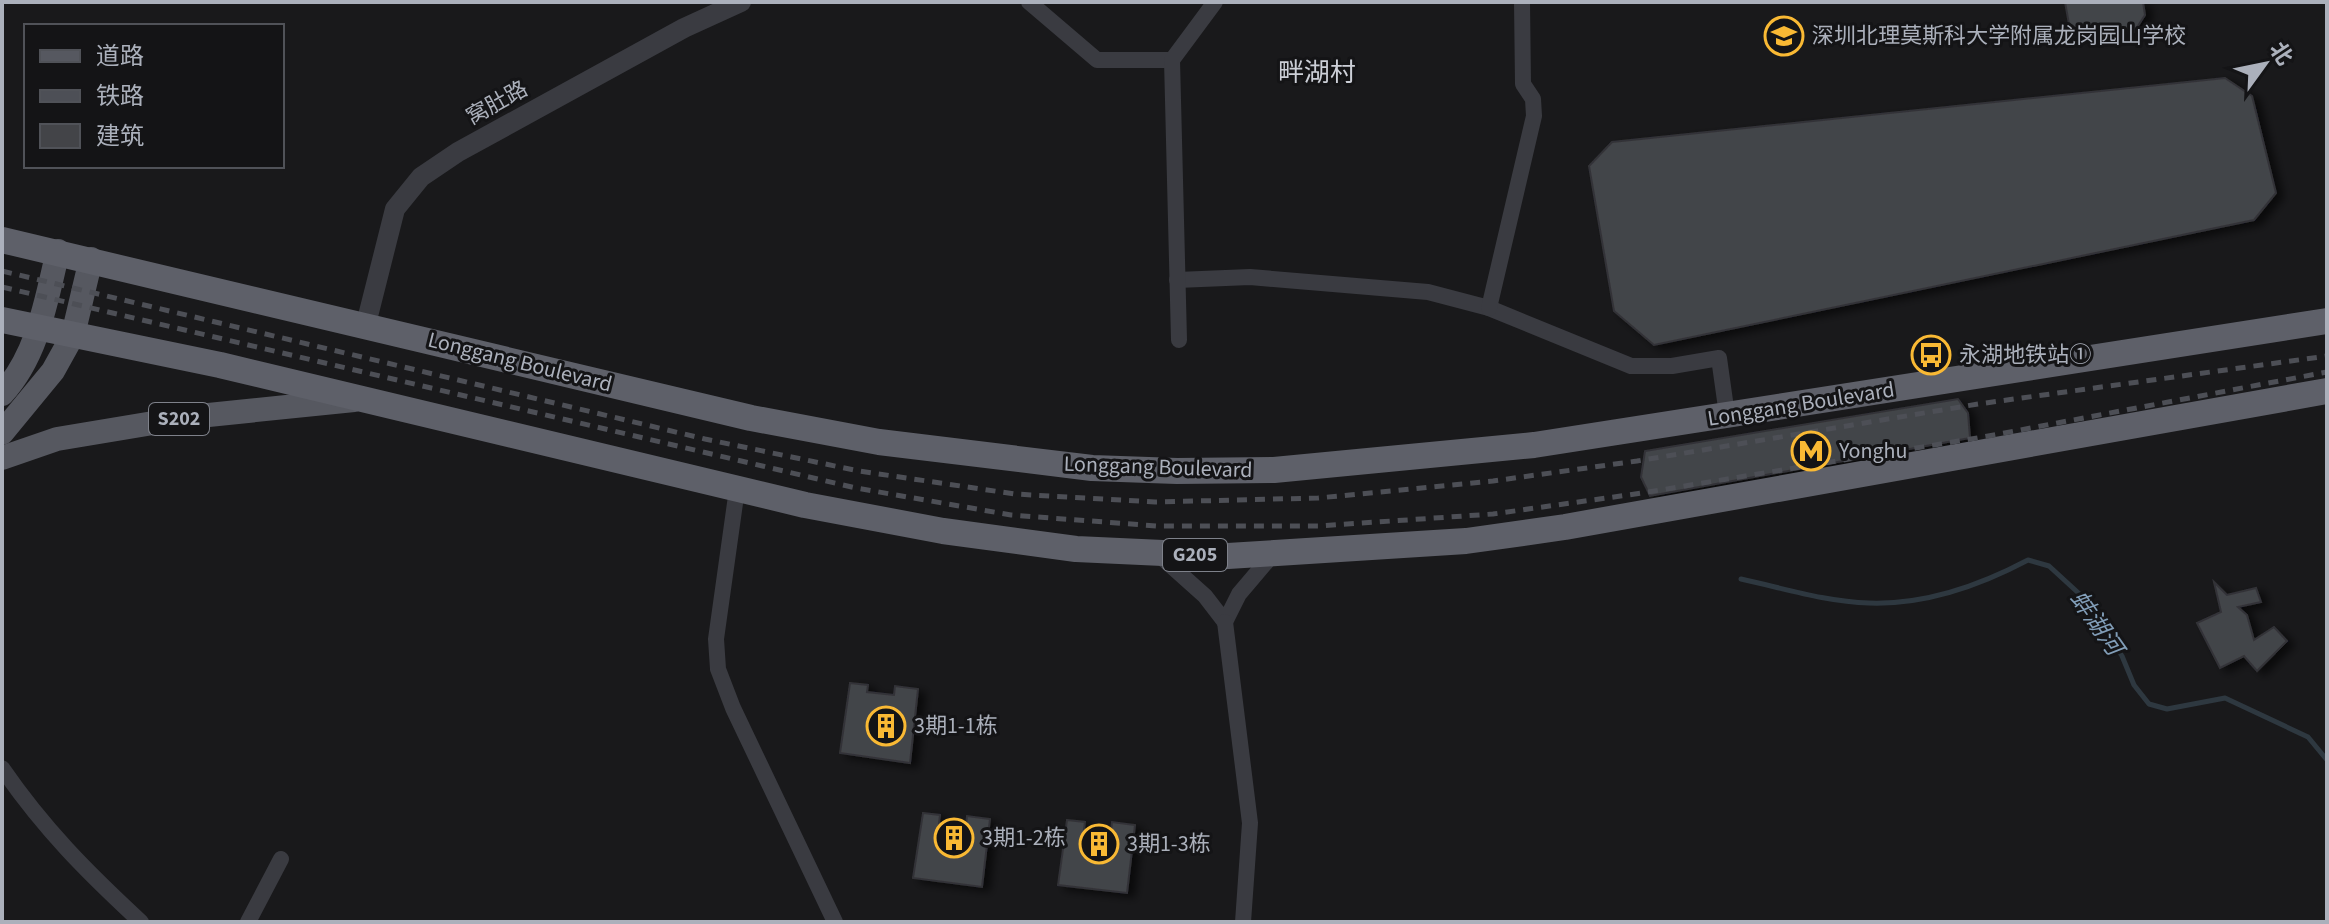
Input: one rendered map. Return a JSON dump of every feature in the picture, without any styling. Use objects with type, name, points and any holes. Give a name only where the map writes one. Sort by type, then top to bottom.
[{"type":"highway","name":"Longgang Boulevard","points":[[2,240],[366,324],[751,418],[879,442],[992,458],[1092,468],[1177,471],[1274,470],[1534,445],[2327,321]]},
{"type":"highway","name":"G205","points":[[2,320],[220,365],[737,489],[943,531],[1076,549],[1228,556],[1466,541],[1565,527],[2327,391]]},
{"type":"main road","points":[[2,394],[28,357],[39,328],[58,251]]},
{"type":"main road","points":[[2,433],[53,371],[73,335],[91,259]]},
{"type":"main road","name":"S202","points":[[2,458],[57,439],[189,417],[361,399]]},
{"type":"street","name":"窝肚路","points":[[366,324],[395,209],[421,177],[458,152],[670,35],[741,2]]},
{"type":"street","points":[[1029,2],[1097,60],[1172,60]]},
{"type":"street","points":[[1179,340],[1172,60],[1215,2]]},
{"type":"street","points":[[1489,308],[1534,116],[1533,99],[1523,84],[1522,2]]},
{"type":"street","points":[[1177,280],[1250,277],[1413,291],[1489,308],[1631,366],[1672,366],[1719,358],[1727,415]]},
{"type":"street","points":[[737,489],[716,639],[718,669],[733,708],[835,922]]},
{"type":"street","points":[[1157,553],[1205,596],[1225,622],[1250,823],[1243,922]]},
{"type":"street","points":[[1225,622],[1239,594],[1273,554]]},
{"type":"street","points":[[2,768],[32,812],[78,864],[141,922]]},
{"type":"street","points":[[248,922],[281,859]]},
{"type":"building","points":[[2065,2],[2143,2],[2145,15],[2134,32],[2085,38],[2069,24]]},
{"type":"building","points":[[2225,78],[2252,96],[2276,193],[2254,220],[1654,345],[1614,311],[1589,166],[1612,142]]},
{"type":"building","points":[[1958,399],[1968,413],[1970,438],[1650,496],[1641,477],[1645,451]]},
{"type":"building","points":[[2214,582],[2227,595],[2256,588],[2261,602],[2238,607],[2247,615],[2254,640],[2274,627],[2287,641],[2257,671],[2244,656],[2220,668],[2197,623],[2221,612]]},
{"type":"building","name":"3期1-1栋","points":[[850,683],[868,685],[867,692],[894,695],[895,686],[918,689],[910,763],[840,753]]},
{"type":"building","name":"3期1-2栋","points":[[923,813],[940,815],[939,823],[966,826],[967,816],[990,819],[982,887],[913,878]]},
{"type":"building","name":"3期1-3栋","points":[[1067,820],[1085,822],[1084,829],[1111,832],[1112,822],[1135,825],[1127,893],[1058,885]]},
{"type":"waterway","name":"蚌湖河","points":[[1741,579],[1837,600],[1890,603],[1931,597],[1971,586],[2028,560],[2049,566],[2085,599],[2122,656],[2134,685],[2149,704],[2167,709],[2225,698],[2308,737],[2327,760]]},
{"type":"railway","points":[[2,271],[705,439],[859,471],[1015,494],[1155,502],[1318,498],[1493,481],[1637,461],[1978,404],[2327,356]]},
{"type":"railway","points":[[2,287],[856,488],[1011,515],[1157,526],[1319,526],[1493,514],[1983,437],[2327,372]]},
{"type":"place","name":"深圳北理莫斯科大学附属龙岗园山学校","points":[[1784,36]]},
{"type":"place","name":"永湖地铁站①","points":[[1931,355]]},
{"type":"place","name":"Yonghu","points":[[1811,451]]},
{"type":"place","name":"3期1-1栋","points":[[886,726]]},
{"type":"place","name":"3期1-2栋","points":[[954,838]]},
{"type":"place","name":"3期1-3栋","points":[[1099,844]]},
{"type":"district","name":"畔湖村","points":[[1317,72]]}]
